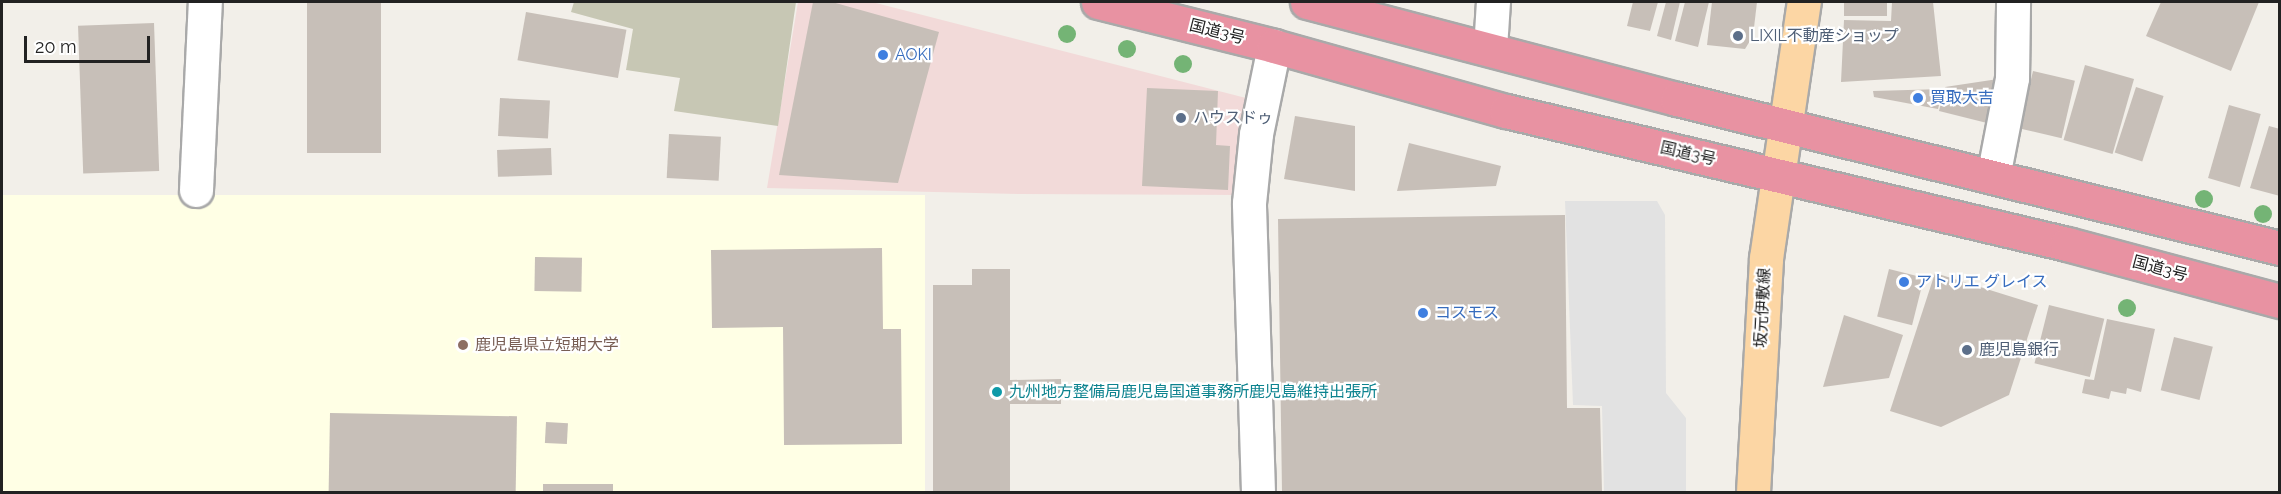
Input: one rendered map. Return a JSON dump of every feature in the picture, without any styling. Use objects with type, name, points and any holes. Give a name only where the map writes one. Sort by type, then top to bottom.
[{"type":"highway","name":"国道3号","points":[[1098,2],[1274,46],[1506,111],[2067,244],[2280,301]]},
{"type":"highway","points":[[1307,2],[1787,126],[2280,248]]},
{"type":"main road","name":"坂元伊敷線","points":[[1753,492],[1766,258],[1787,126],[1803,2]]},
{"type":"street","points":[[196,190],[205,2]]},
{"type":"street","points":[[1490,48],[1493,2]]},
{"type":"street","points":[[1993,177],[2012,78],[2013,2]]},
{"type":"street","points":[[1258,492],[1250,202],[1256,134],[1274,46]]},
{"type":"shaded area","points":[[574,2],[796,2],[778,126],[674,111],[680,78],[626,70],[633,29],[571,12]]},
{"type":"shaded area","points":[[798,2],[872,2],[1246,98],[1240,195],[1021,194],[767,188]]},
{"type":"shaded area","name":"鹿児島県立短期大学","points":[[2,195],[925,195],[925,492],[2,492]]},
{"type":"shaded area","points":[[1565,201],[1657,201],[1665,215],[1666,393],[1686,418],[1686,492],[1604,492],[1602,406],[1573,405]]},
{"type":"building","points":[[307,2],[381,2],[381,153],[307,153]]},
{"type":"building","points":[[813,2],[832,2],[939,32],[898,183],[779,175]]},
{"type":"building","points":[[1633,2],[1658,2],[1650,31],[1627,26]]},
{"type":"building","points":[[1666,2],[1680,2],[1671,40],[1657,36]]},
{"type":"building","points":[[1685,2],[1709,2],[1698,47],[1675,41]]},
{"type":"building","points":[[1712,2],[1757,2],[1753,36],[1745,49],[1707,45]]},
{"type":"building","points":[[1844,2],[1887,2],[1887,16],[1844,16]]},
{"type":"building","points":[[1892,2],[1933,2],[1941,76],[1841,82],[1844,20],[1891,21]]},
{"type":"building","points":[[2161,2],[2259,2],[2231,71],[2146,36]]},
{"type":"building","points":[[526,12],[626,30],[618,78],[517,60]]},
{"type":"building","points":[[154,23],[159,171],[83,174],[78,26]]},
{"type":"building","points":[[2085,65],[2134,79],[2113,154],[2064,140]]},
{"type":"building","points":[[2033,71],[2075,81],[2062,138],[2020,128]]},
{"type":"building","points":[[1998,79],[1987,123],[1939,111],[1945,87]]},
{"type":"building","points":[[2136,87],[2164,96],[2142,162],[2115,153]]},
{"type":"building","name":"ハウスドゥ","points":[[1147,88],[1218,91],[1216,145],[1230,146],[1228,190],[1142,186]]},
{"type":"building","points":[[1943,89],[1938,109],[1874,97],[1873,91]]},
{"type":"building","points":[[500,98],[550,101],[548,139],[498,136]]},
{"type":"building","points":[[2229,105],[2261,114],[2240,187],[2208,178]]},
{"type":"building","points":[[1295,116],[1355,126],[1355,191],[1284,179]]},
{"type":"building","points":[[2269,126],[2280,129],[2280,196],[2250,188]]},
{"type":"building","points":[[669,134],[721,137],[719,181],[667,178]]},
{"type":"building","points":[[1409,143],[1501,166],[1496,186],[1397,191]]},
{"type":"building","points":[[551,148],[552,175],[498,177],[497,150]]},
{"type":"building","name":"コスモス","points":[[1565,215],[1567,408],[1600,408],[1602,492],[1282,492],[1278,219]]},
{"type":"building","points":[[882,248],[883,329],[901,329],[902,444],[784,445],[783,327],[712,328],[711,250]]},
{"type":"building","points":[[535,257],[582,258],[581,292],[534,291]]},
{"type":"building","name":"九州地方整備局鹿児島国道事務所鹿児島維持出張所","points":[[972,269],[1010,269],[1010,380],[1061,379],[1061,404],[1010,404],[1010,492],[933,492],[933,285],[972,285]]},
{"type":"building","points":[[1889,269],[1924,278],[1912,325],[1877,317]]},
{"type":"building","name":"鹿児島銀行","points":[[1935,273],[2038,305],[2009,395],[1941,427],[1890,411]]},
{"type":"building","points":[[2049,305],[2104,319],[2090,377],[2034,363]]},
{"type":"building","points":[[1844,315],[1903,335],[1889,378],[1823,387]]},
{"type":"building","points":[[2107,319],[2155,329],[2141,392],[2127,388],[2126,394],[2111,391],[2109,399],[2082,393],[2085,379],[2094,380]]},
{"type":"building","points":[[2174,337],[2213,347],[2200,400],[2161,390]]},
{"type":"building","points":[[330,413],[517,416],[516,492],[329,492]]},
{"type":"building","points":[[546,422],[568,423],[567,444],[545,443]]},
{"type":"building","points":[[543,484],[613,484],[613,492],[543,492]]},
{"type":"place","name":"LIXIL不動産ショップ","points":[[1738,36]]},
{"type":"place","name":"AOKI","points":[[883,55]]},
{"type":"place","name":"買取大吉","points":[[1918,98]]},
{"type":"place","name":"ハウスドゥ","points":[[1181,118]]},
{"type":"place","name":"アトリエ グレイス","points":[[1904,282]]},
{"type":"place","name":"コスモス","points":[[1423,313]]},
{"type":"place","name":"鹿児島県立短期大学","points":[[463,345]]},
{"type":"place","name":"鹿児島銀行","points":[[1967,350]]},
{"type":"place","name":"九州地方整備局鹿児島国道事務所鹿児島維持出張所","points":[[997,392]]}]
